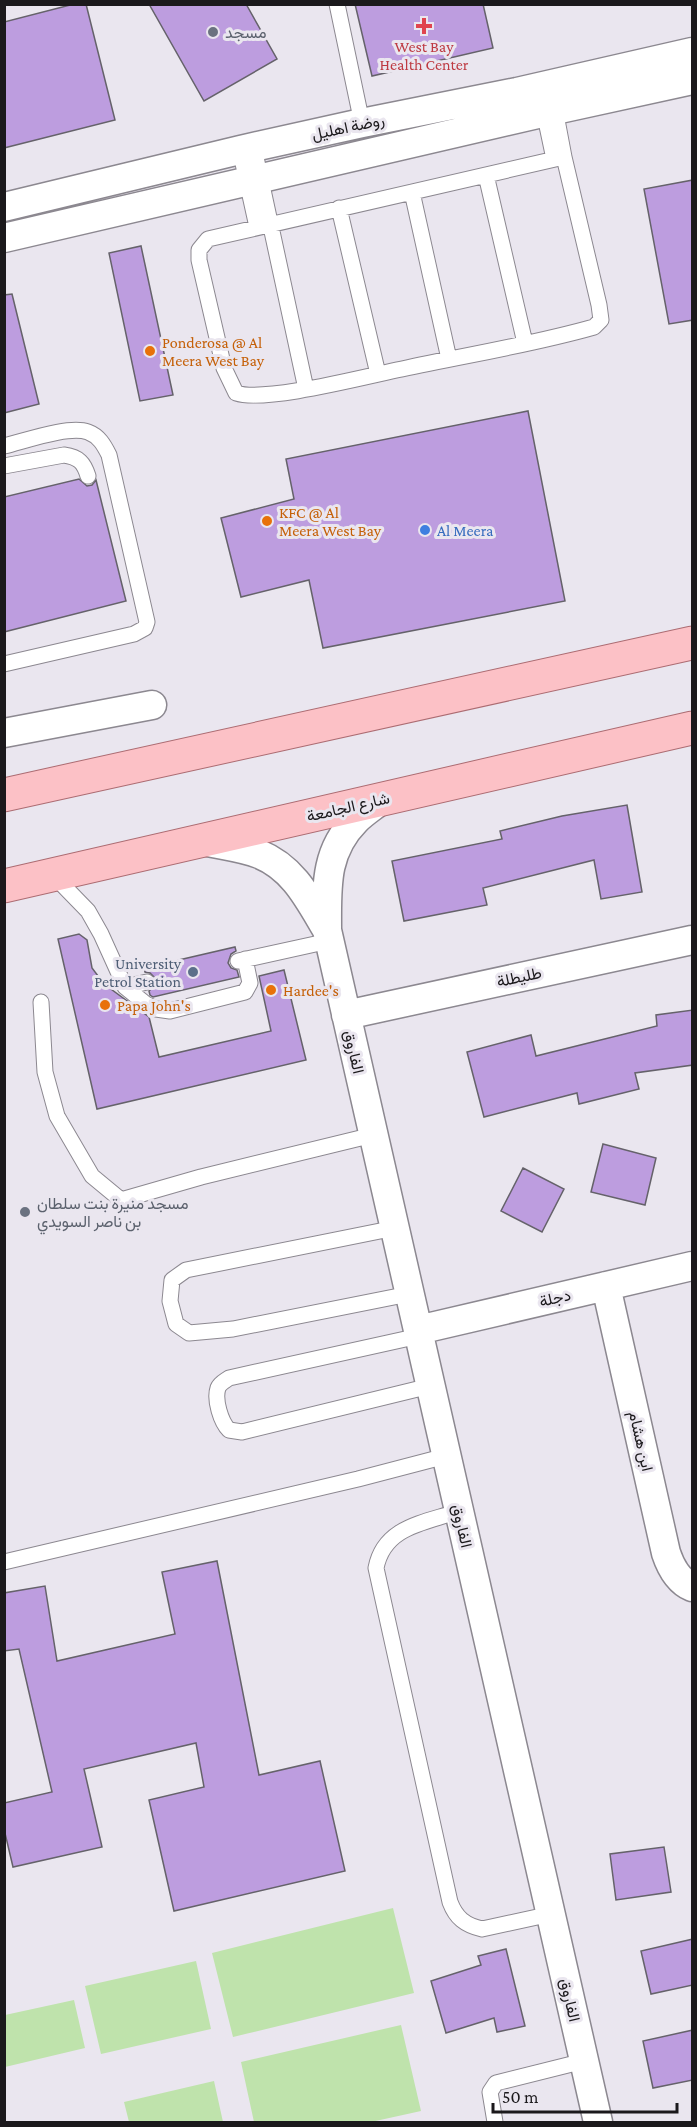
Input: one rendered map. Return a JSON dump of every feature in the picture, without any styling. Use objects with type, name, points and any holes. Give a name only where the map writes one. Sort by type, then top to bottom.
[{"type":"main road","points":[[4,795],[693,643]]},
{"type":"main road","name":"شارع الجامعة","points":[[4,886],[693,728]]},
{"type":"street","name":"روضة اهليل","points":[[4,207],[362,123],[547,98],[693,52]]},
{"type":"street","points":[[4,238],[254,181],[547,98],[693,80]]},
{"type":"street","points":[[4,733],[152,705]]},
{"type":"street","name":"الفاروق","points":[[382,799],[357,819],[336,847],[328,873],[328,935],[598,2122]]},
{"type":"street","name":"الفاروق","points":[[200,840],[257,853],[276,862],[292,875],[303,890],[328,935]]},
{"type":"street","name":"طليطلة","points":[[346,1015],[693,940]]},
{"type":"street","name":"دجلة","points":[[418,1333],[693,1266]]},
{"type":"street","name":"ابن هشام","points":[[606,1286],[666,1553],[671,1568],[681,1580],[693,1587]]},
{"type":"lane","points":[[337,4],[362,123]]},
{"type":"lane","points":[[547,98],[559,158],[599,305],[600,320],[594,327],[306,388],[245,396],[236,393],[224,368],[199,260],[199,250],[208,239],[559,158]]},
{"type":"lane","points":[[247,149],[263,226],[306,388]]},
{"type":"lane","points":[[486,175],[525,343]]},
{"type":"lane","points":[[412,192],[449,359]]},
{"type":"lane","points":[[339,208],[378,374]]},
{"type":"lane","points":[[4,446],[69,431],[85,431],[104,444],[109,455],[147,621],[145,628],[134,634],[4,664]]},
{"type":"lane","points":[[4,466],[64,455],[79,459],[88,476]]},
{"type":"lane","points":[[53,875],[88,911],[101,934],[124,987],[156,1009],[170,1011],[245,992],[250,983],[242,960],[328,935]]},
{"type":"lane","points":[[124,987],[147,982]]},
{"type":"lane","points":[[41,1002],[45,1072],[57,1116],[92,1176],[121,1200],[201,1177],[373,1135]]},
{"type":"lane","points":[[394,1228],[186,1270],[172,1280],[170,1300],[176,1324],[189,1333],[233,1329],[409,1294]]},
{"type":"lane","points":[[418,1333],[229,1378],[219,1386],[218,1391],[222,1421],[229,1430],[242,1432],[430,1386]]},
{"type":"lane","points":[[4,1562],[358,1479],[446,1456]]},
{"type":"lane","points":[[459,1511],[397,1533],[382,1548],[376,1568],[448,1890],[454,1912],[462,1921],[482,1929],[551,1914]]},
{"type":"lane","points":[[495,2122],[490,2092],[496,2083],[584,2061]]},
{"type":"green space","points":[[393,1908],[414,1993],[233,2037],[212,1953]]},
{"type":"green space","points":[[196,1961],[211,2029],[101,2054],[85,1986]]},
{"type":"green space","points":[[74,2000],[85,2048],[5,2067],[5,2015]]},
{"type":"green space","points":[[401,2025],[421,2111],[371,2122],[254,2122],[241,2062]]},
{"type":"green space","points":[[214,2081],[223,2122],[129,2122],[124,2102]]},
{"type":"building","points":[[74,4],[86,4],[115,120],[4,148],[4,22]]},
{"type":"building","name":"مسجد","points":[[149,4],[246,4],[277,59],[204,101]]},
{"type":"building","name":"West Bay Health Center","points":[[355,4],[483,4],[493,48],[372,76]]},
{"type":"building","points":[[693,180],[693,320],[669,324],[644,189]]},
{"type":"building","points":[[141,246],[173,395],[140,401],[109,253]]},
{"type":"building","points":[[12,294],[39,404],[4,413],[4,295]]},
{"type":"building","name":"Al Meera","points":[[528,411],[565,601],[323,648],[309,580],[241,597],[221,518],[294,499],[286,459]]},
{"type":"building","points":[[79,479],[87,486],[92,485],[96,480],[126,601],[4,632],[4,497]]},
{"type":"building","points":[[627,805],[642,892],[601,899],[594,860],[483,888],[487,905],[404,921],[392,861],[502,839],[500,831],[562,816]]},
{"type":"building","points":[[79,934],[87,940],[92,968],[104,984],[149,1017],[159,1057],[271,1031],[259,976],[284,970],[306,1060],[97,1109],[58,939]]},
{"type":"building","name":"University Petrol Station","points":[[235,947],[236,951],[231,954],[228,963],[231,968],[237,970],[239,977],[153,997],[150,995],[149,991],[156,985],[156,979],[150,973],[145,972],[144,968]]},
{"type":"building","points":[[693,1010],[693,1065],[635,1073],[639,1089],[579,1104],[577,1093],[484,1117],[467,1052],[531,1035],[536,1056],[657,1026],[656,1015]]},
{"type":"building","points":[[603,1144],[656,1158],[645,1205],[591,1192]]},
{"type":"building","points":[[523,1168],[564,1189],[542,1232],[501,1211]]},
{"type":"building","points":[[217,1561],[259,1775],[320,1761],[345,1871],[174,1911],[149,1800],[204,1787],[196,1743],[84,1769],[102,1847],[13,1867],[4,1829],[4,1803],[52,1792],[19,1649],[4,1651],[4,1593],[45,1586],[57,1661],[175,1634],[162,1572]]},
{"type":"building","points":[[664,1847],[671,1892],[616,1900],[610,1854]]},
{"type":"building","points":[[693,1939],[693,1985],[651,1994],[641,1951]]},
{"type":"building","points":[[506,1949],[525,2026],[497,2032],[494,2018],[446,2033],[431,1981],[481,1965],[478,1956]]},
{"type":"building","points":[[693,2030],[693,2080],[653,2088],[643,2041]]},
{"type":"place","name":"West Bay Health Center","points":[[424,26]]},
{"type":"place","name":"مسجد","points":[[213,32]]},
{"type":"place","name":"Ponderosa @ Al Meera West Bay","points":[[150,351]]},
{"type":"place","name":"KFC @ Al Meera West Bay","points":[[267,521]]},
{"type":"place","name":"Al Meera","points":[[425,530]]},
{"type":"place","name":"University Petrol Station","points":[[193,972]]},
{"type":"place","name":"Hardee's","points":[[271,990]]},
{"type":"place","name":"Papa John's","points":[[105,1005]]},
{"type":"place","name":"مسجد منيرة بنت سلطان بن ناصر السويدي","points":[[25,1212]]}]
